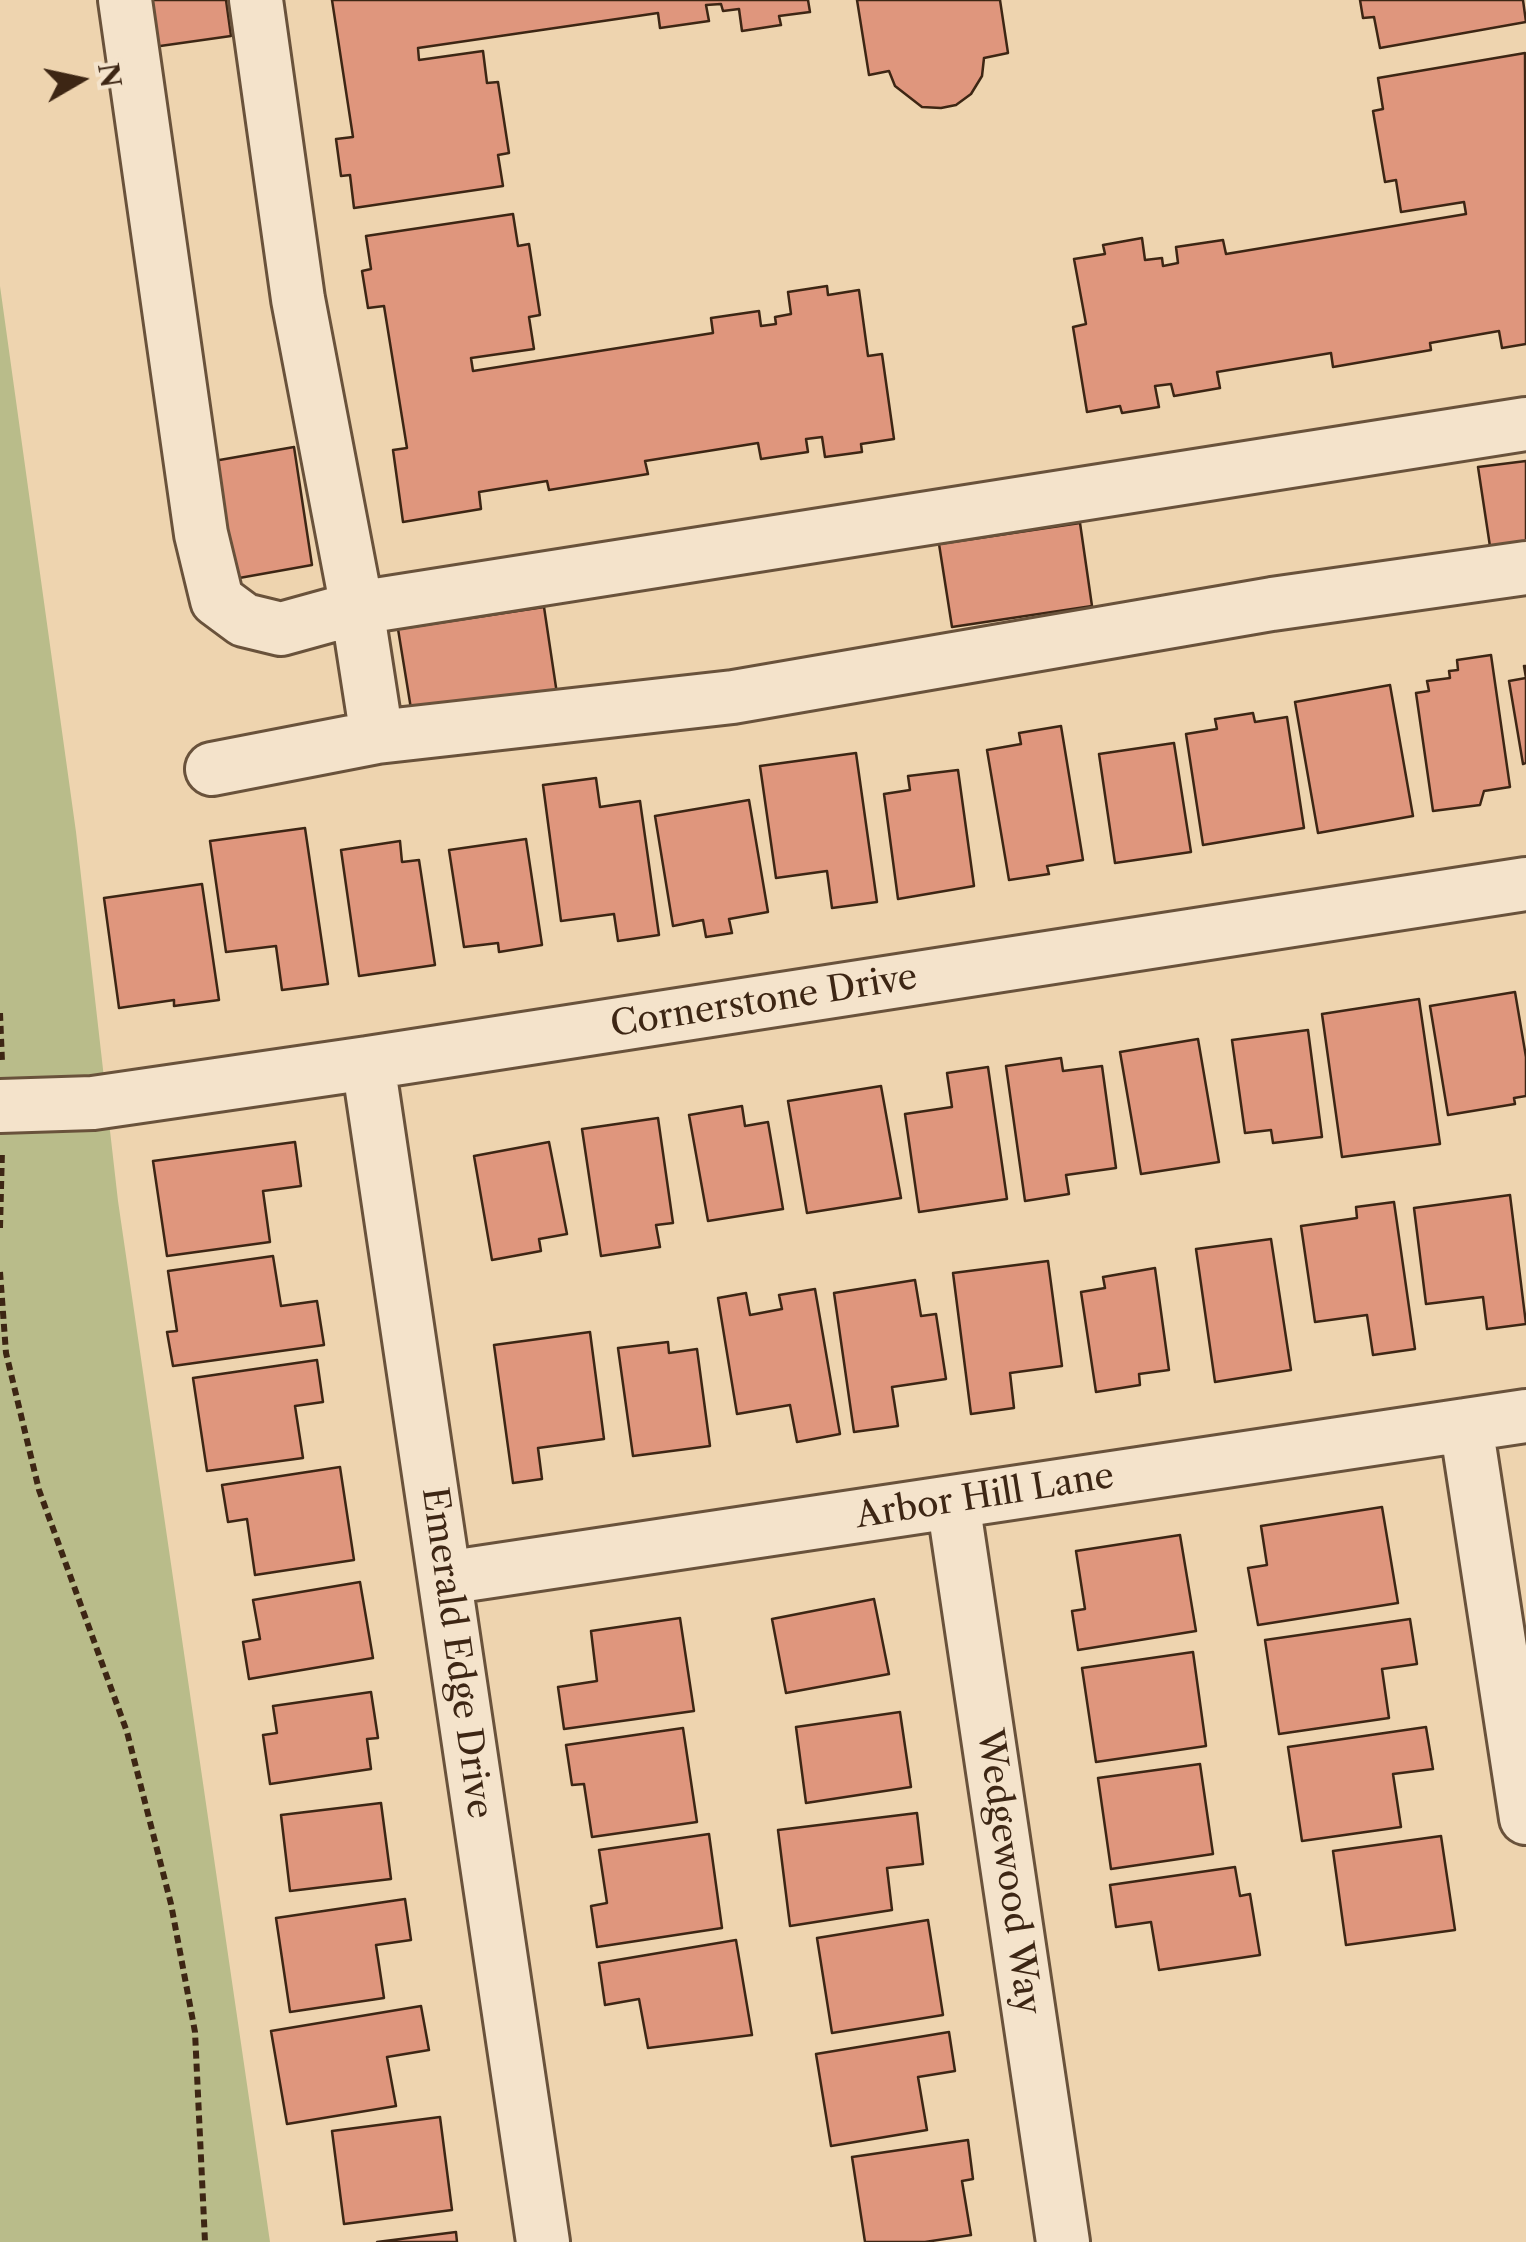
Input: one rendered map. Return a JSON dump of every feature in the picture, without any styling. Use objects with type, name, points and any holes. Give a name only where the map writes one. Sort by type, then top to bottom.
[{"type":"street","points":[[125,0],[198,516],[217,600],[244,620],[282,628],[357,608],[1526,424]]},
{"type":"street","points":[[256,0],[298,299],[357,608],[376,737]]},
{"type":"street","points":[[212,768],[376,737],[733,697],[1272,604],[1526,568]]},
{"type":"street","name":"Cornerstone Drive","points":[[0,1106],[94,1103],[368,1064],[1526,884]]},
{"type":"street","name":"Emerald Edge Drive","points":[[368,1064],[543,2242]]},
{"type":"street","name":"Arbor Hill Lane","points":[[444,1578],[1526,1416]]},
{"type":"street","points":[[1466,1425],[1526,1818]]},
{"type":"street","name":"Wedgewood Way","points":[[953,1502],[1063,2242]]},
{"type":"path","points":[[0,1272],[6,1352],[38,1490],[126,1732],[171,1904],[195,2032],[204,2242]]},
{"type":"green space","points":[[0,286],[76,832],[118,1201],[270,2242],[0,2242]]},
{"type":"building","points":[[140,0],[226,0],[231,36],[146,48]]},
{"type":"building","points":[[332,0],[808,0],[810,12],[779,16],[781,25],[742,31],[739,9],[723,11],[721,4],[706,5],[709,21],[660,28],[658,13],[418,48],[419,60],[483,51],[487,83],[498,82],[509,153],[498,155],[503,186],[354,208],[350,175],[341,176],[336,139],[353,137]]},
{"type":"building","points":[[857,0],[1000,0],[1008,53],[984,58],[982,76],[971,94],[956,105],[922,107],[895,86],[889,71],[869,75]]},
{"type":"building","points":[[1360,0],[1523,0],[1526,22],[1380,48],[1374,17],[1363,18]]},
{"type":"building","points":[[1525,53],[1526,344],[1502,348],[1499,331],[1430,343],[1431,350],[1333,367],[1331,353],[1217,372],[1220,388],[1174,396],[1171,384],[1155,386],[1159,407],[1122,413],[1120,406],[1087,412],[1073,327],[1086,324],[1074,259],[1105,254],[1103,245],[1142,238],[1145,260],[1162,258],[1163,266],[1178,263],[1176,247],[1223,240],[1226,254],[1466,214],[1464,202],[1401,212],[1396,180],[1385,182],[1373,111],[1383,109],[1378,78]]},
{"type":"building","points":[[513,214],[518,246],[529,244],[540,315],[529,317],[534,349],[471,358],[473,371],[713,333],[711,318],[759,311],[761,326],[776,324],[775,317],[791,314],[788,292],[827,286],[828,295],[859,290],[868,356],[882,354],[894,439],[861,444],[862,452],[825,457],[822,437],[806,439],[808,452],[761,459],[758,443],[645,461],[648,474],[549,490],[547,481],[479,492],[481,509],[403,522],[393,450],[407,448],[384,306],[368,308],[362,271],[371,269],[366,236]]},
{"type":"building","points":[[294,447],[312,565],[228,580],[208,462]]},
{"type":"building","points":[[1526,461],[1526,548],[1491,553],[1478,467]]},
{"type":"building","points":[[1080,523],[1092,606],[952,627],[939,544]]},
{"type":"building","points":[[544,607],[557,694],[412,715],[398,629]]},
{"type":"building","points":[[1491,655],[1510,787],[1484,791],[1480,805],[1433,811],[1416,693],[1429,691],[1427,681],[1450,678],[1449,671],[1458,670],[1457,660]]},
{"type":"building","points":[[1526,678],[1526,763],[1523,764],[1509,681]]},
{"type":"building","points":[[1390,685],[1413,816],[1318,833],[1295,702]]},
{"type":"building","points":[[1253,713],[1255,722],[1287,717],[1304,828],[1203,845],[1186,734],[1217,729],[1215,719]]},
{"type":"building","points":[[1061,726],[1083,860],[1047,866],[1049,874],[1009,880],[987,750],[1021,744],[1019,733]]},
{"type":"building","points":[[1174,743],[1191,852],[1115,863],[1099,754]]},
{"type":"building","points":[[856,753],[877,902],[832,908],[827,871],[776,878],[760,766]]},
{"type":"building","points":[[958,770],[974,886],[898,899],[884,794],[910,790],[908,776]]},
{"type":"building","points":[[596,778],[600,807],[640,801],[659,935],[618,941],[614,914],[561,921],[543,785]]},
{"type":"building","points":[[749,800],[768,912],[729,919],[732,933],[706,937],[703,920],[673,926],[655,816]]},
{"type":"building","points":[[305,828],[328,984],[282,990],[276,946],[226,952],[210,841]]},
{"type":"building","points":[[526,839],[542,945],[499,952],[498,943],[464,947],[449,850]]},
{"type":"building","points":[[400,841],[402,862],[419,860],[435,965],[359,976],[341,850]]},
{"type":"building","points":[[202,884],[219,1000],[174,1006],[174,1000],[119,1008],[104,898]]},
{"type":"building","points":[[1515,992],[1526,1057],[1526,1096],[1514,1098],[1515,1104],[1448,1115],[1430,1006]]},
{"type":"building","points":[[1419,999],[1440,1144],[1342,1157],[1322,1014]]},
{"type":"building","points":[[1308,1030],[1322,1137],[1273,1143],[1271,1130],[1245,1133],[1232,1040]]},
{"type":"building","points":[[1198,1039],[1219,1162],[1141,1174],[1120,1052]]},
{"type":"building","points":[[1061,1058],[1063,1071],[1102,1066],[1116,1168],[1066,1175],[1069,1194],[1025,1201],[1006,1066]]},
{"type":"building","points":[[988,1067],[1007,1199],[919,1212],[905,1114],[952,1107],[947,1073]]},
{"type":"building","points":[[881,1086],[901,1198],[807,1213],[788,1101]]},
{"type":"building","points":[[742,1106],[745,1126],[768,1122],[783,1209],[708,1221],[689,1115]]},
{"type":"building","points":[[658,1118],[673,1223],[656,1225],[660,1247],[601,1256],[582,1129]]},
{"type":"building","points":[[295,1142],[301,1186],[263,1191],[270,1242],[167,1256],[153,1161]]},
{"type":"building","points":[[549,1142],[567,1234],[539,1239],[541,1251],[492,1260],[474,1156]]},
{"type":"building","points":[[1510,1195],[1526,1324],[1487,1329],[1483,1297],[1426,1304],[1414,1208]]},
{"type":"building","points":[[1394,1202],[1415,1349],[1373,1355],[1367,1315],[1315,1322],[1301,1226],[1357,1218],[1356,1207]]},
{"type":"building","points":[[1271,1239],[1291,1370],[1215,1382],[1196,1249]]},
{"type":"building","points":[[273,1256],[281,1306],[317,1301],[324,1345],[173,1366],[167,1332],[177,1331],[168,1271]]},
{"type":"building","points":[[1048,1261],[1062,1366],[1010,1373],[1014,1408],[971,1414],[953,1273]]},
{"type":"building","points":[[1155,1268],[1169,1370],[1139,1374],[1140,1385],[1096,1392],[1081,1292],[1105,1288],[1103,1277]]},
{"type":"building","points":[[915,1280],[921,1316],[936,1314],[946,1379],[892,1387],[898,1426],[854,1432],[834,1293]]},
{"type":"building","points":[[815,1289],[840,1434],[797,1442],[790,1405],[737,1414],[718,1298],[746,1293],[750,1315],[782,1309],[779,1295]]},
{"type":"building","points":[[590,1332],[604,1439],[538,1448],[542,1479],[513,1483],[494,1345]]},
{"type":"building","points":[[668,1342],[669,1353],[697,1349],[710,1446],[633,1456],[618,1348]]},
{"type":"building","points":[[317,1360],[323,1402],[295,1406],[303,1458],[207,1471],[193,1378]]},
{"type":"building","points":[[340,1467],[354,1560],[255,1575],[247,1519],[228,1522],[222,1485]]},
{"type":"building","points":[[1382,1507],[1398,1603],[1258,1625],[1248,1568],[1267,1565],[1261,1526]]},
{"type":"building","points":[[1180,1535],[1196,1631],[1078,1650],[1072,1611],[1085,1609],[1076,1551]]},
{"type":"building","points":[[360,1582],[373,1658],[249,1679],[243,1642],[260,1639],[253,1600]]},
{"type":"building","points":[[874,1599],[889,1674],[786,1693],[772,1619]]},
{"type":"building","points":[[680,1618],[694,1711],[564,1729],[558,1687],[597,1681],[591,1631]]},
{"type":"building","points":[[1410,1619],[1417,1664],[1382,1669],[1389,1718],[1279,1734],[1265,1640]]},
{"type":"building","points":[[1193,1652],[1206,1746],[1096,1762],[1082,1668]]},
{"type":"building","points":[[371,1692],[378,1738],[367,1739],[371,1769],[270,1784],[263,1735],[277,1733],[273,1706]]},
{"type":"building","points":[[900,1712],[911,1787],[806,1803],[796,1727]]},
{"type":"building","points":[[1426,1727],[1433,1769],[1393,1774],[1401,1827],[1302,1841],[1288,1747]]},
{"type":"building","points":[[683,1728],[697,1822],[592,1837],[584,1784],[572,1785],[566,1745]]},
{"type":"building","points":[[1200,1764],[1213,1854],[1111,1869],[1098,1778]]},
{"type":"building","points":[[381,1803],[391,1879],[290,1891],[281,1815]]},
{"type":"building","points":[[917,1813],[923,1864],[887,1868],[892,1910],[790,1926],[778,1830]]},
{"type":"building","points":[[709,1834],[722,1928],[597,1947],[591,1906],[607,1903],[599,1850]]},
{"type":"building","points":[[1441,1836],[1455,1930],[1346,1945],[1333,1851]]},
{"type":"building","points":[[1235,1867],[1240,1896],[1250,1894],[1260,1955],[1159,1970],[1151,1922],[1116,1927],[1110,1885]]},
{"type":"building","points":[[405,1899],[411,1940],[376,1945],[384,1998],[290,2012],[276,1918]]},
{"type":"building","points":[[928,1920],[943,2015],[832,2033],[817,1938]]},
{"type":"building","points":[[736,1940],[752,2035],[648,2048],[639,1999],[605,2005],[599,1963]]},
{"type":"building","points":[[421,2006],[429,2050],[387,2057],[396,2106],[287,2124],[271,2031]]},
{"type":"building","points":[[949,2032],[955,2071],[918,2077],[927,2130],[831,2146],[816,2054]]},
{"type":"building","points":[[440,2117],[452,2210],[344,2224],[332,2131]]},
{"type":"building","points":[[968,2140],[973,2179],[962,2181],[971,2235],[925,2242],[865,2242],[852,2157]]},
{"type":"building","points":[[456,2232],[457,2242],[377,2242]]}]
